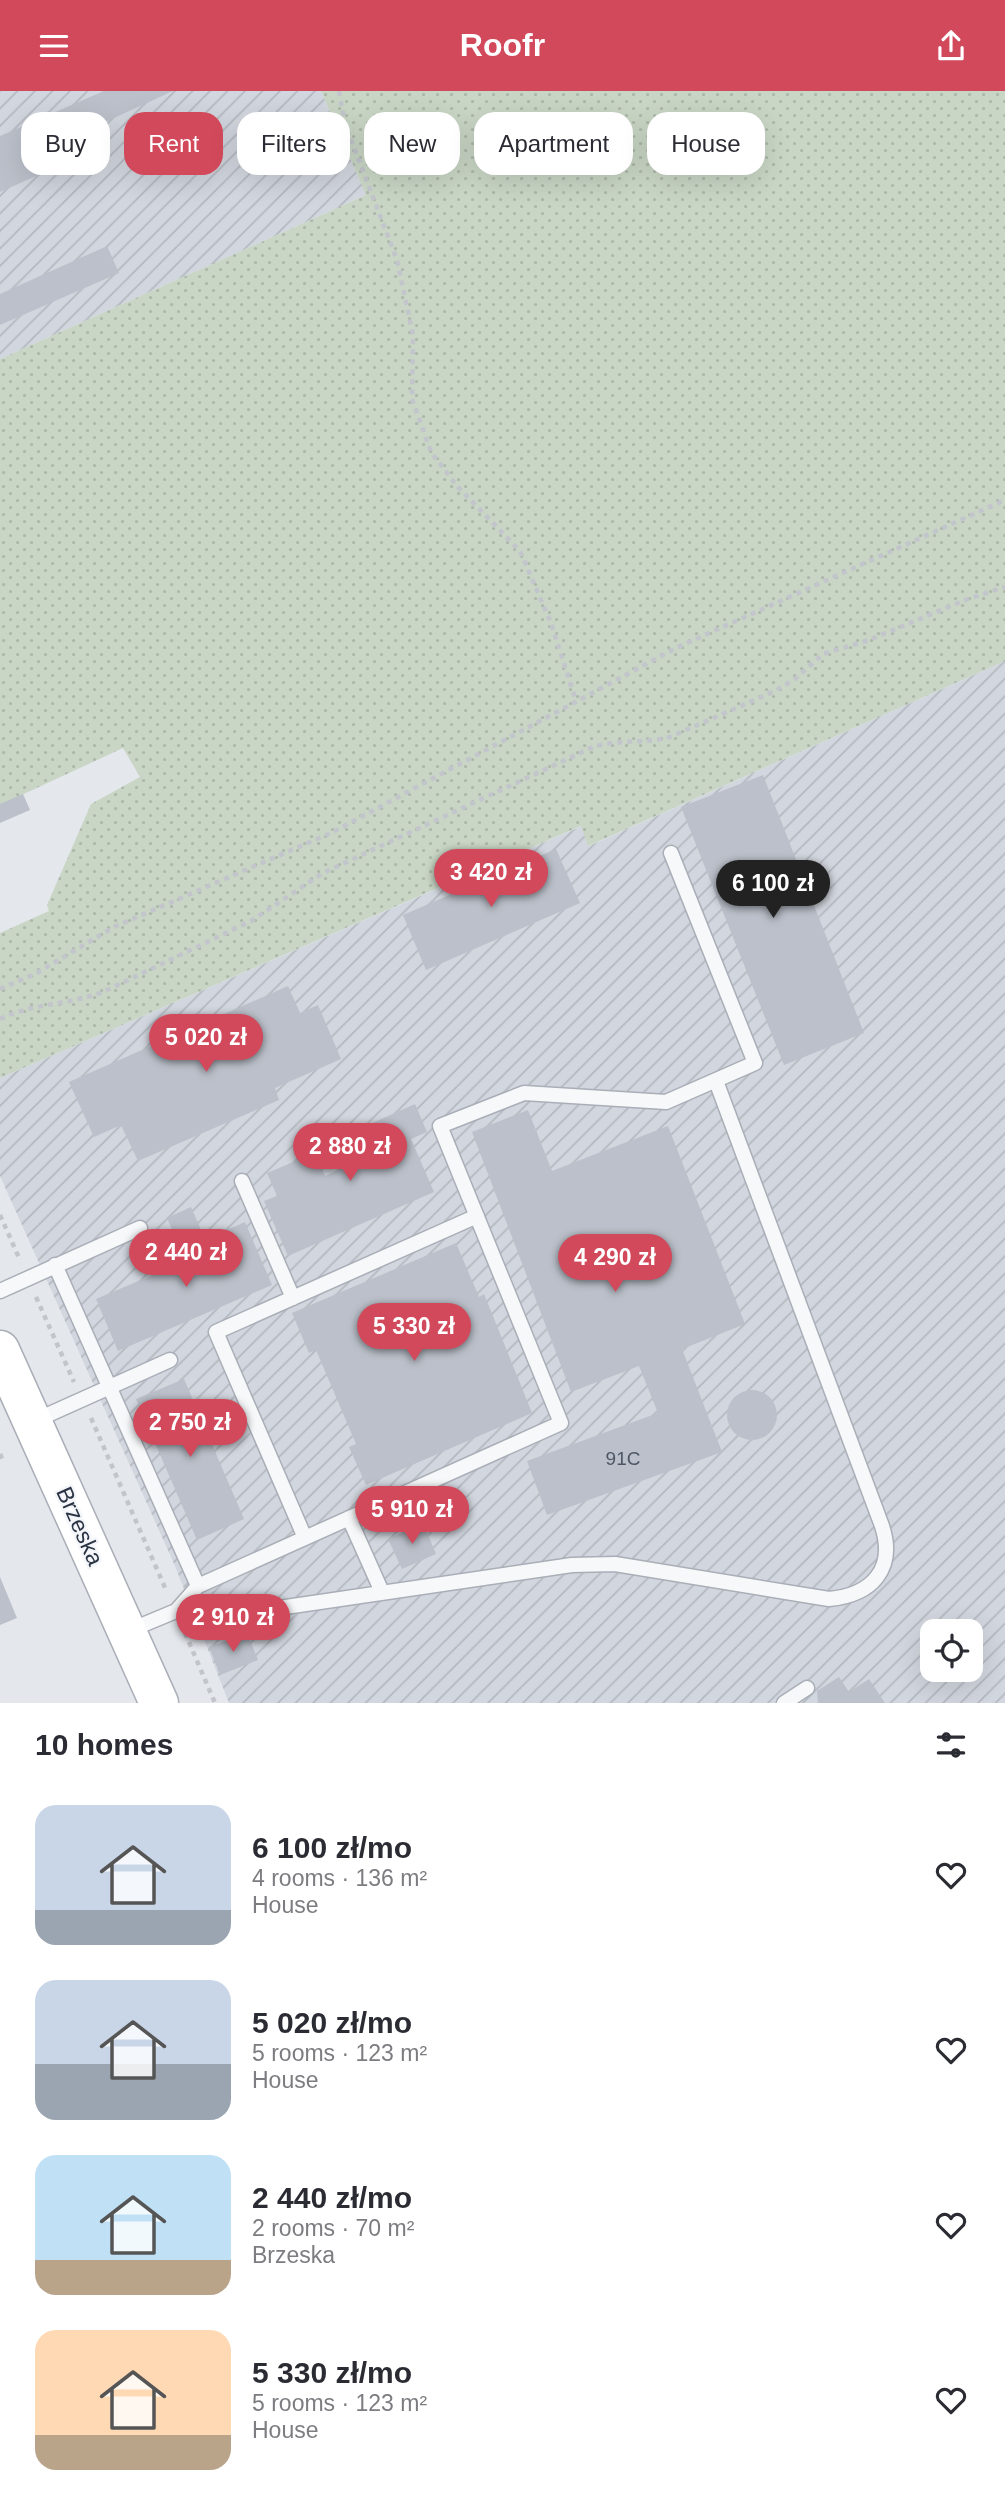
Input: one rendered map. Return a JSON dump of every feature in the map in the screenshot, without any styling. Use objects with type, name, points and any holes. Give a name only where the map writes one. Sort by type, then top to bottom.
[{"type":"street","name":"Brzeska","points":[[0,1350],[159,1703]]},
{"type":"lane","points":[[176,1611],[198,1586],[561,1423],[440,1126],[524,1093],[666,1102],[755,1063],[671,853]]},
{"type":"lane","points":[[127,1631],[176,1611],[231,1615],[572,1565],[615,1564],[829,1599],[856,1594],[873,1583],[881,1571],[887,1550],[882,1526],[716,1081]]},
{"type":"lane","points":[[242,1181],[293,1298]]},
{"type":"lane","points":[[305,1538],[216,1332],[477,1216]]},
{"type":"lane","points":[[0,1291],[139,1228]]},
{"type":"lane","points":[[55,1265],[198,1586]]},
{"type":"lane","points":[[32,1422],[170,1360]]},
{"type":"lane","points":[[349,1518],[382,1593]]},
{"type":"lane","points":[[783,1703],[807,1688]]},
{"type":"path","points":[[339,91],[345,124],[397,260],[413,335],[412,399],[431,452],[458,487],[520,551],[551,623],[576,701]]},
{"type":"path","points":[[0,989],[35,974],[114,927],[332,832],[676,648],[1005,500]]},
{"type":"path","points":[[0,1019],[22,1009],[78,1001],[103,992],[251,921],[323,873],[593,747],[611,742],[653,742],[670,737],[775,691],[795,680],[823,654],[869,640],[965,600],[1005,587]]},
{"type":"path","points":[[0,1454],[4,1461],[0,1460]]},
{"type":"path","points":[[188,1641],[215,1703]]},
{"type":"shaded area","points":[[0,91],[321,91],[330,112],[237,112],[237,175],[350,175],[350,158],[366,195],[0,359]]},
{"type":"shaded area","points":[[1005,661],[1005,1703],[229,1703],[175,1566],[0,1176],[0,1078],[582,826],[589,846]]},
{"type":"green space","points":[[321,91],[1005,91],[1005,661],[588,846],[581,826],[0,1078],[0,933],[49,911],[47,905],[91,804],[140,777],[123,748],[0,805],[0,359],[366,195],[350,158],[350,112],[330,112]]},
{"type":"building","points":[[104,91],[173,91],[110,120],[110,112],[55,112]]},
{"type":"building","points":[[21,127],[21,175],[38,175],[0,192],[0,136]]},
{"type":"building","points":[[107,246],[119,273],[0,325],[0,294]]},
{"type":"building","points":[[763,775],[864,1033],[784,1065],[681,807]]},
{"type":"building","points":[[23,794],[30,810],[0,823],[0,804]]},
{"type":"building","points":[[556,849],[580,903],[426,970],[403,915]]},
{"type":"building","points":[[288,986],[300,1013],[318,1005],[341,1059],[275,1088],[279,1100],[138,1161],[121,1125],[94,1137],[69,1082]]},
{"type":"building","points":[[415,1104],[427,1132],[411,1139],[434,1192],[288,1256],[264,1201],[277,1196],[267,1173],[315,1153],[325,1176],[353,1163],[341,1137]]},
{"type":"building","points":[[528,1110],[552,1171],[668,1126],[745,1324],[682,1349],[722,1452],[547,1515],[527,1461],[658,1413],[639,1366],[571,1392],[472,1132]]},
{"type":"building","points":[[191,1207],[202,1232],[189,1238],[186,1231],[175,1236],[167,1218]]},
{"type":"building","points":[[245,1222],[272,1285],[118,1351],[96,1299],[202,1254],[197,1243]]},
{"type":"building","points":[[456,1243],[479,1297],[484,1294],[532,1413],[366,1485],[349,1447],[356,1444],[316,1350],[309,1353],[292,1313]]},
{"type":"building","points":[[184,1379],[244,1519],[197,1540],[136,1399]]},
{"type":"building","points":[[752,1390],[769,1398],[777,1415],[769,1432],[752,1440],[735,1432],[727,1415],[735,1398]]},
{"type":"building","points":[[423,1523],[436,1554],[402,1569],[388,1539]]},
{"type":"building","points":[[0,1577],[17,1618],[0,1625]]},
{"type":"building","points":[[247,1633],[258,1660],[220,1675],[209,1647]]},
{"type":"building","points":[[839,1677],[849,1692],[869,1679],[885,1703],[818,1703],[817,1691]]}]
